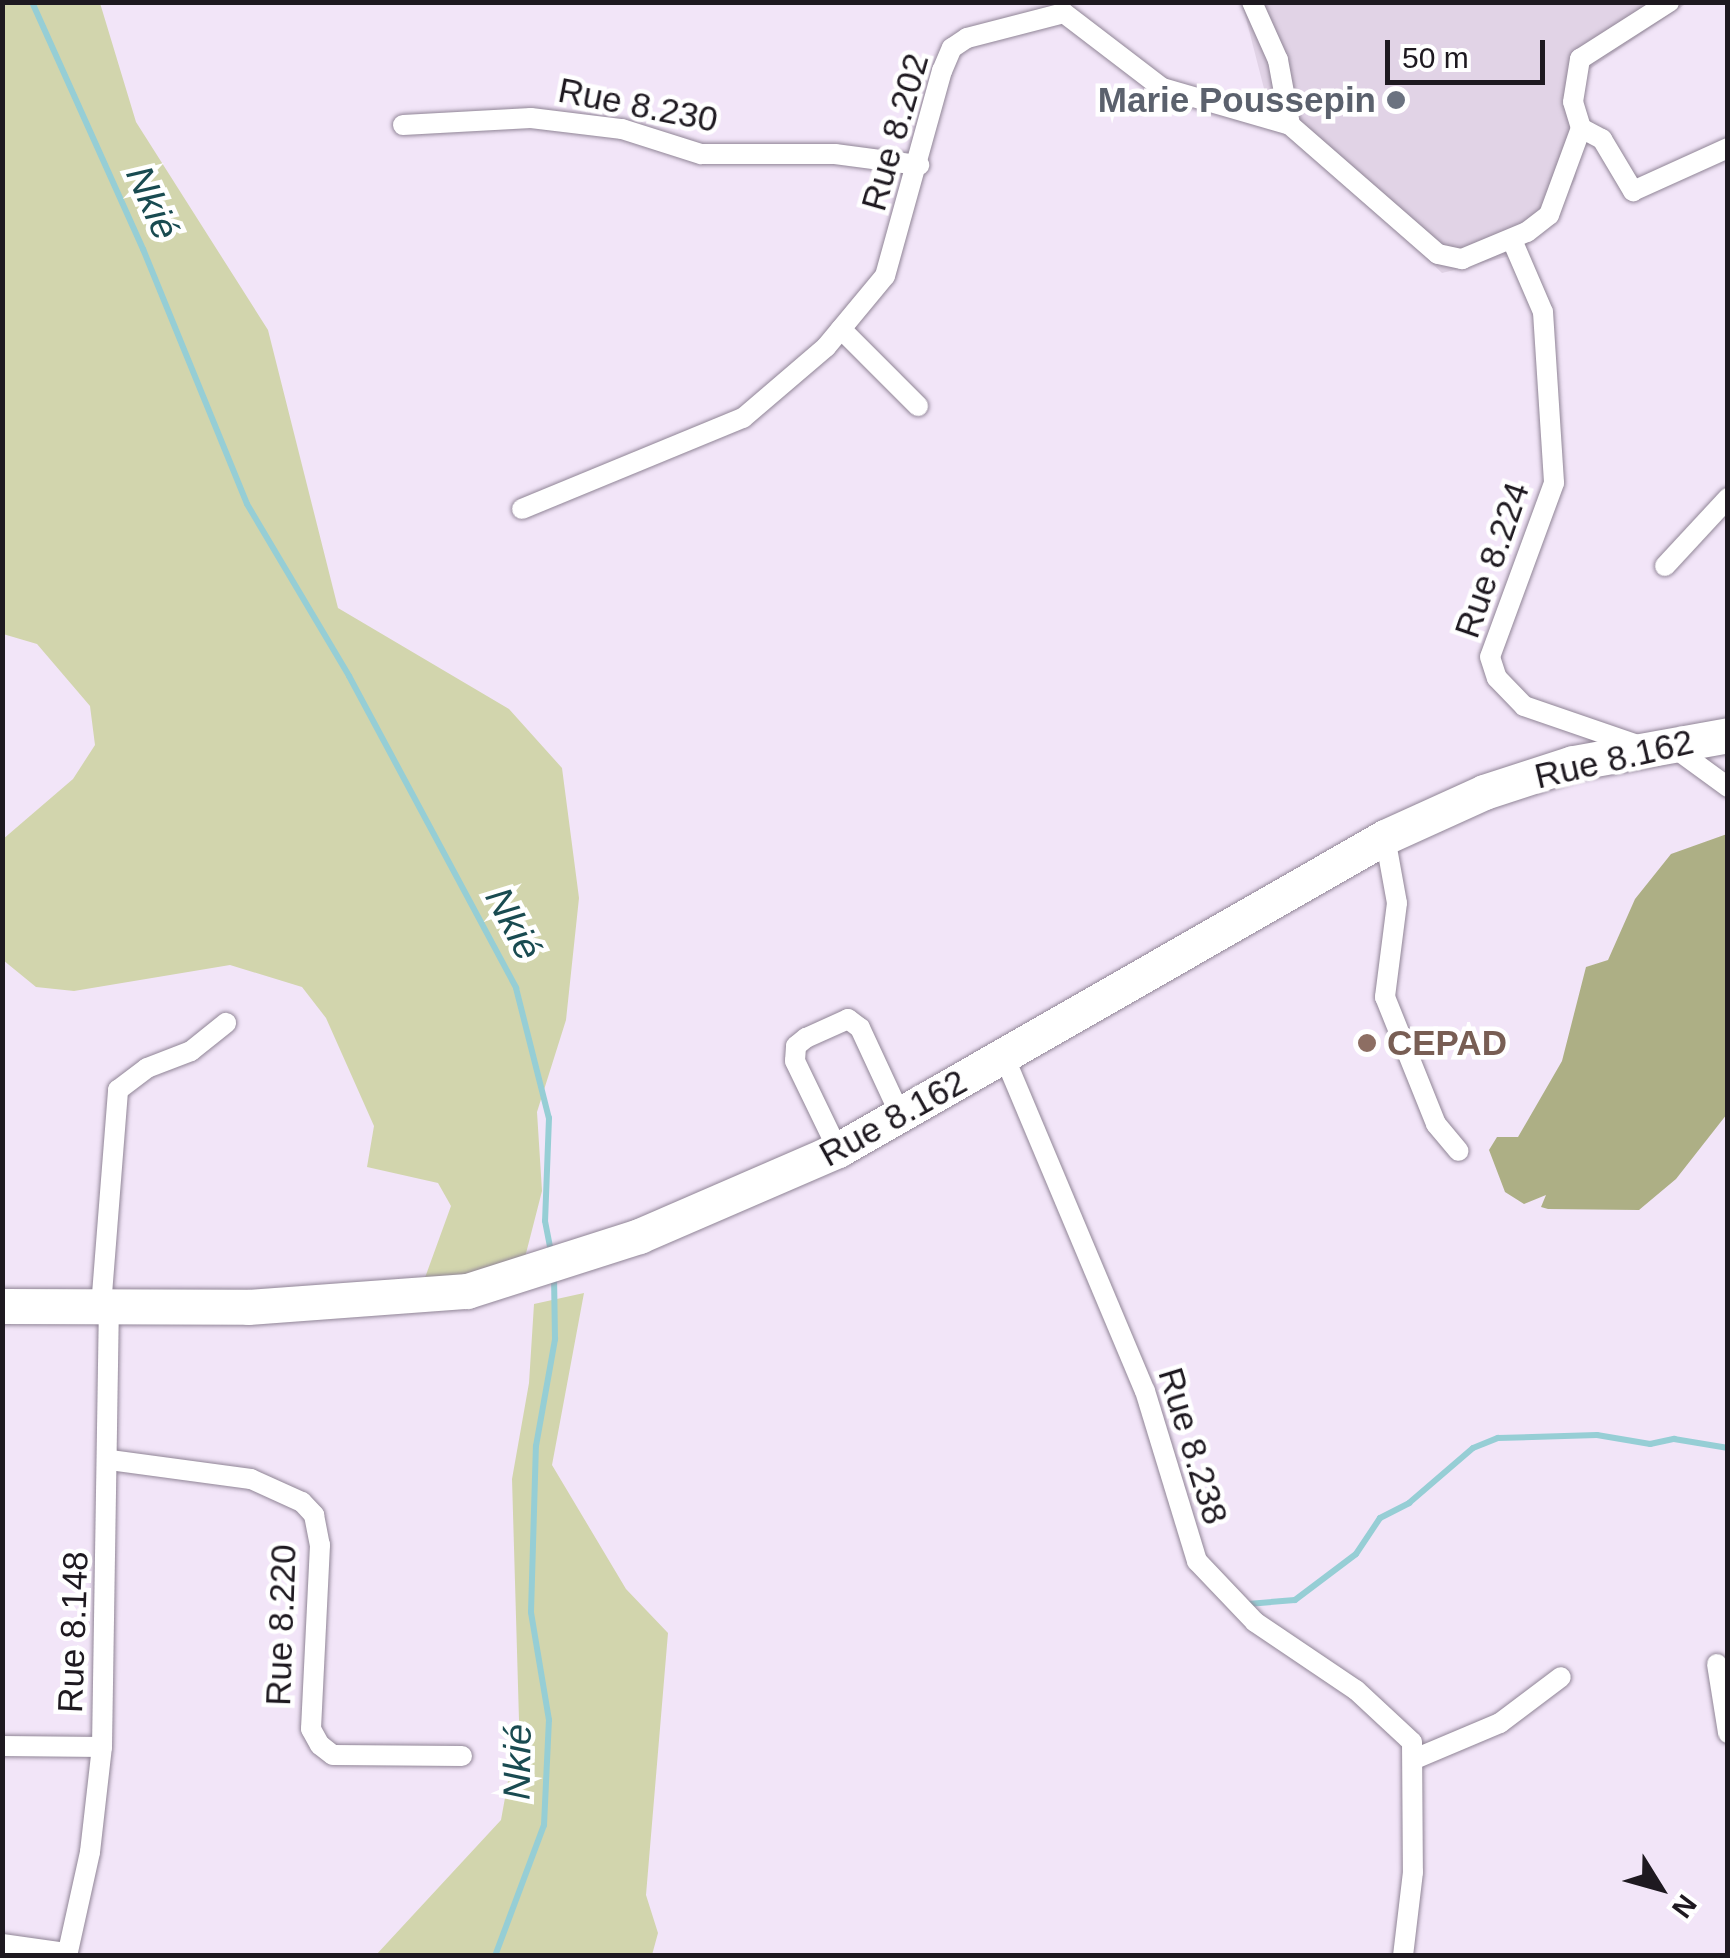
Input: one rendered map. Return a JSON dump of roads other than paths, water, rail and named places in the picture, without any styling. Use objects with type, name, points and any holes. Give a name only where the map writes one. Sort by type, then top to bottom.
[{"type":"highway","name":"Rue 8.162","points":[[2,1306],[248,1307],[467,1291],[640,1236],[838,1150],[1385,837],[1484,792],[1658,745],[1728,734]]},
{"type":"street","points":[[1252,2],[1278,60],[1290,125]]},
{"type":"street","name":"Rue 8.202","points":[[522,509],[744,418],[841,329],[884,276],[952,48],[1002,24],[1059,8],[1162,88],[1290,125],[1438,254],[1462,259],[1512,240],[1548,215],[1581,128],[1572,102],[1580,59],[1669,2]]},
{"type":"street","name":"Rue 8.230","points":[[403,125],[532,118],[622,130],[700,154],[835,154],[920,165]]},
{"type":"street","points":[[1581,128],[1602,139],[1634,190],[1728,148]]},
{"type":"street","name":"Rue 8.224","points":[[1512,240],[1544,312],[1554,483],[1490,657],[1497,678],[1524,706],[1658,745]]},
{"type":"street","points":[[841,329],[918,406]]},
{"type":"street","points":[[1665,566],[1728,498]]},
{"type":"street","points":[[1658,745],[1728,787]]},
{"type":"street","points":[[1385,837],[1397,903],[1385,997],[1436,1124],[1459,1150]]},
{"type":"street","points":[[838,1150],[794,1061],[796,1046],[806,1038],[848,1019],[860,1028],[900,1114]]},
{"type":"street","name":"Rue 8.148","points":[[67,1954],[90,1852],[102,1748],[110,1460],[105,1307],[118,1090],[147,1068],[191,1052],[226,1023]]},
{"type":"street","name":"Rue 8.238","points":[[1004,1056],[1145,1391],[1197,1561],[1255,1622],[1356,1690],[1412,1742],[1417,1758]]},
{"type":"street","name":"Rue 8.220","points":[[110,1460],[251,1479],[302,1502],[314,1515],[320,1545],[311,1729],[320,1745],[334,1754],[462,1756]]},
{"type":"street","points":[[1717,1664],[1728,1733]]},
{"type":"street","points":[[1403,1956],[1417,1758],[1500,1724],[1561,1677]]},
{"type":"street","points":[[2,1746],[102,1748]]},
{"type":"street","points":[[2,1944],[67,1954]]},
{"type":"waterway","name":"Nkié","points":[[32,2],[143,249],[247,504],[349,676],[516,988],[549,1118],[545,1221],[551,1252]]},
{"type":"waterway","name":"Nkié","points":[[495,1956],[544,1825],[549,1720],[531,1612],[536,1446],[555,1339],[554,1274]]},
{"type":"waterway","points":[[1248,1604],[1295,1600],[1356,1554],[1380,1518],[1409,1503],[1473,1448],[1498,1438],[1597,1435],[1650,1444],[1674,1439],[1728,1448]]},
{"type":"place","name":"Marie Poussepin","points":[[1396,100]]},
{"type":"place","name":"CEPAD","points":[[1367,1043]]}]
